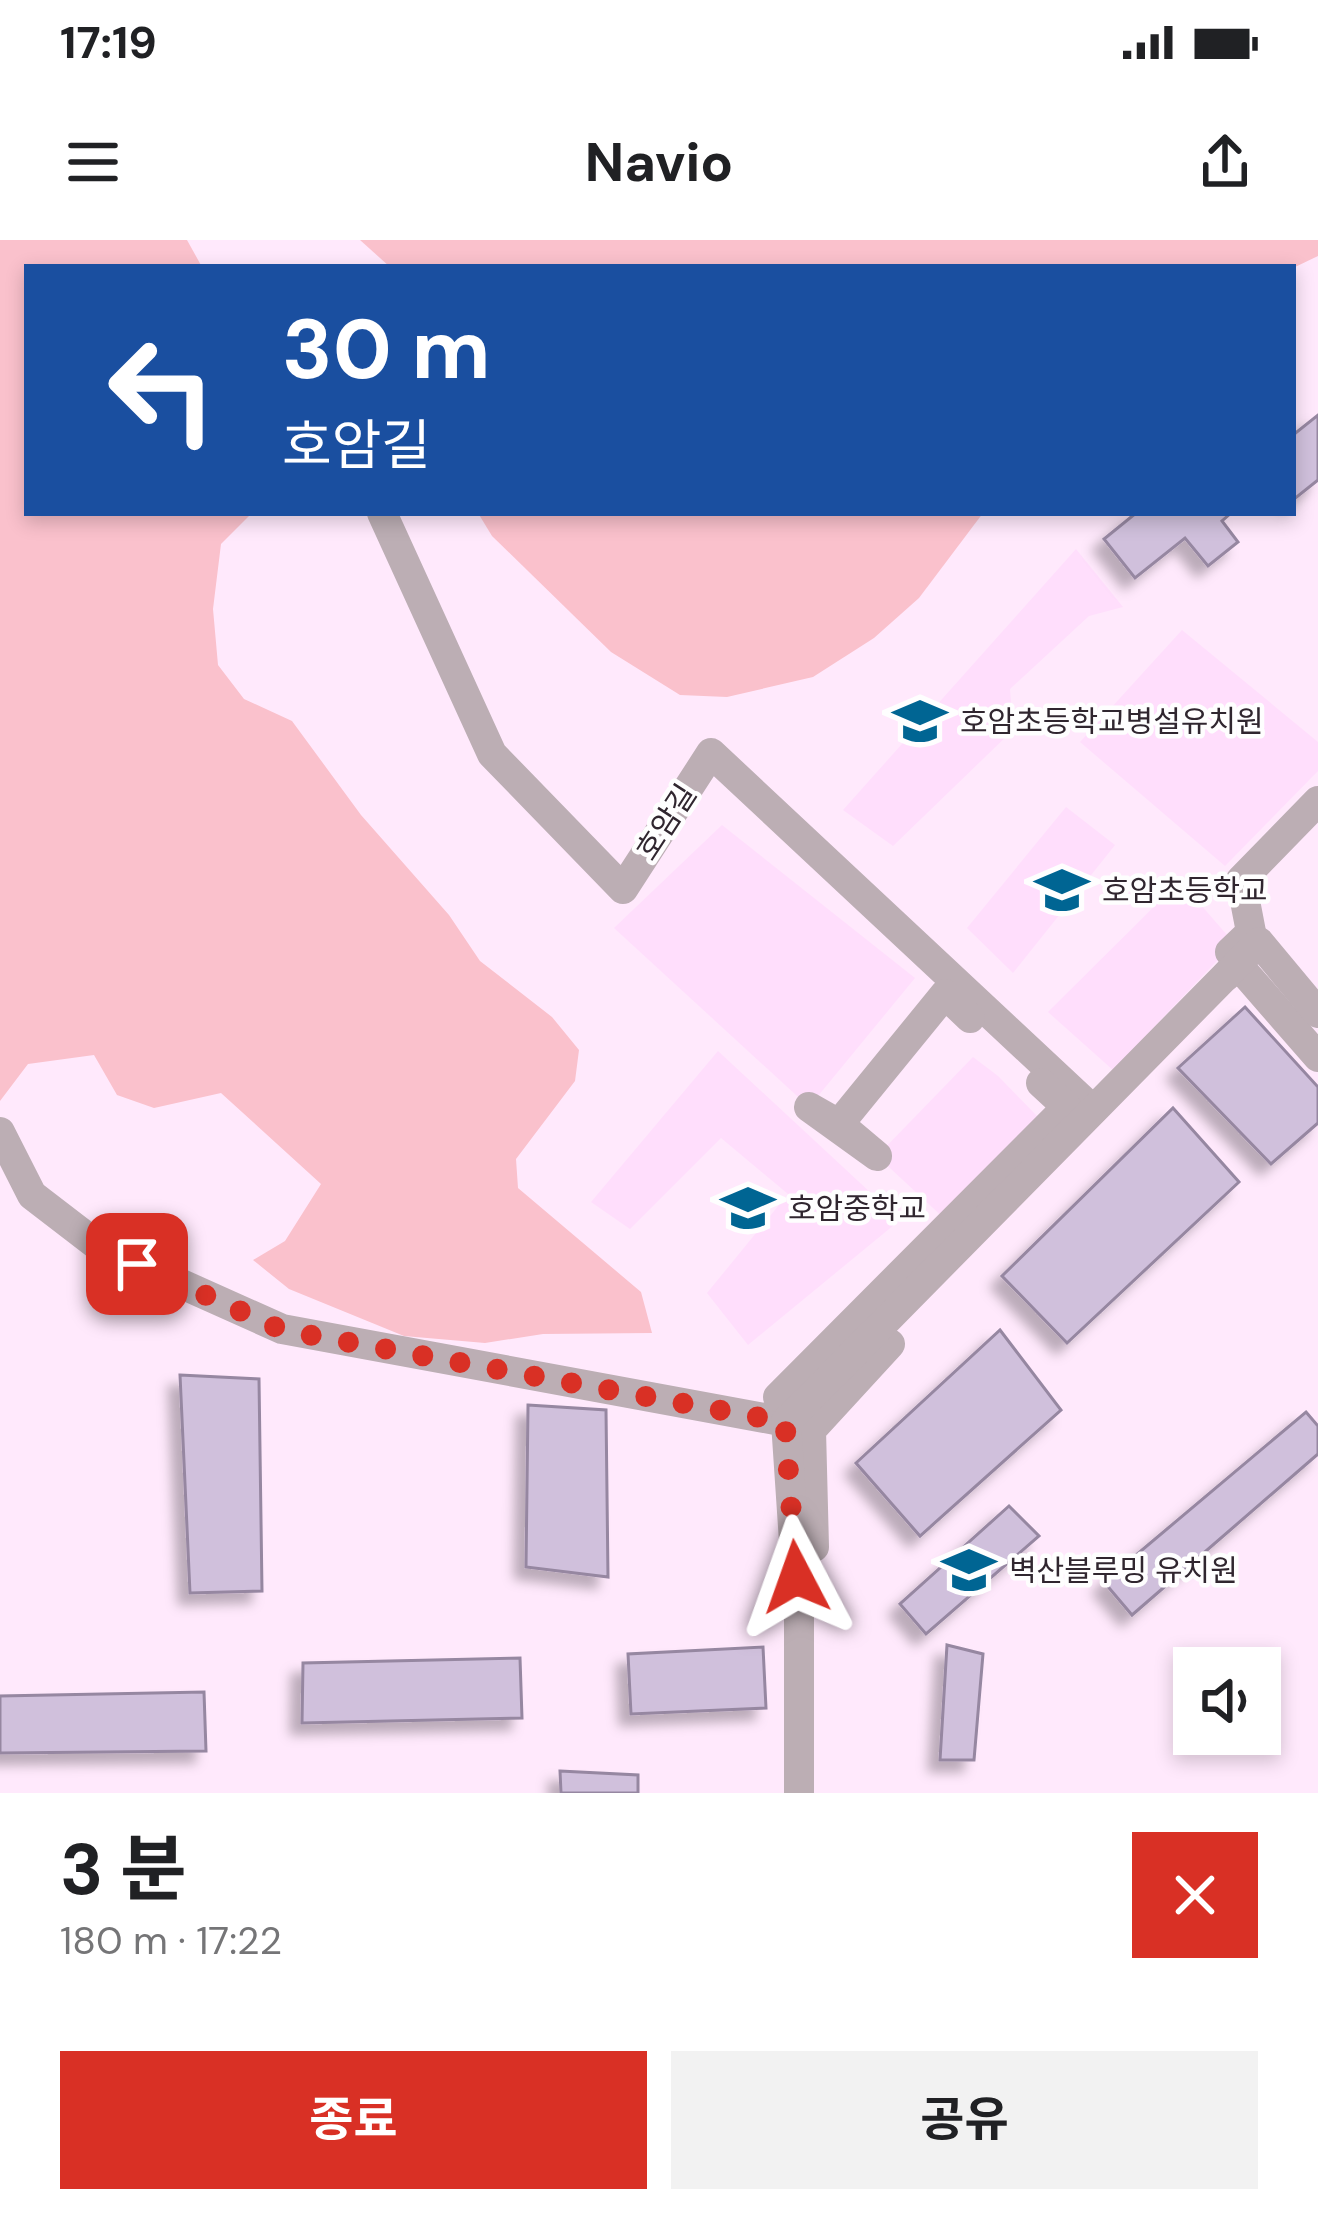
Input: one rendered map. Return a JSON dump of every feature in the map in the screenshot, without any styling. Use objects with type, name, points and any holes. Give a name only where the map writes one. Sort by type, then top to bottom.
[{"type":"street","name":"호암길","points":[[383,516],[493,754],[623,889],[711,753],[1093,1110]]},
{"type":"street","points":[[1251,932],[1240,880],[1318,801]]},
{"type":"street","points":[[928,933],[1092,1088],[1251,932],[1268,924],[1318,983]]},
{"type":"street","points":[[782,1409],[1093,1110],[1258,943],[1318,1012]]},
{"type":"street","points":[[1237,964],[1318,1057]]},
{"type":"street","points":[[820,1793],[811,1430],[1237,964]]},
{"type":"street","points":[[799,1793],[799,1616],[782,1409],[1066,1107],[944,994],[839,1124]]},
{"type":"street","points":[[0,1132],[32,1195],[101,1248],[282,1330],[782,1409]]},
{"type":"shaded area","points":[[0,240],[187,240],[200,264],[24,264],[24,516],[249,516],[221,544],[213,609],[218,665],[244,699],[292,721],[361,815],[449,915],[480,961],[552,1017],[579,1050],[575,1081],[516,1159],[518,1188],[641,1292],[652,1333],[543,1334],[485,1343],[404,1336],[289,1289],[253,1260],[285,1241],[321,1184],[221,1093],[154,1108],[117,1095],[94,1055],[28,1064],[0,1101]]},
{"type":"shaded area","points":[[360,240],[1318,240],[1318,256],[1296,267],[387,264]]},
{"type":"shaded area","points":[[480,516],[981,516],[919,598],[874,638],[813,677],[727,697],[680,695],[611,652],[492,536]]},
{"type":"shaded area","points":[[1076,549],[1123,607],[1089,616],[1010,689],[1013,730],[893,846],[843,810]]},
{"type":"shaded area","points":[[1182,630],[1318,742],[1318,771],[1225,866],[1080,742]]},
{"type":"shaded area","points":[[1066,807],[1115,845],[1013,973],[967,928]]},
{"type":"shaded area","points":[[722,825],[915,978],[809,1107],[614,928]]},
{"type":"shaded area","points":[[1180,881],[1234,943],[1113,1070],[1048,1012]]},
{"type":"shaded area","points":[[718,1051],[900,1220],[748,1345],[707,1293],[788,1194],[721,1138],[630,1229],[591,1202]]},
{"type":"shaded area","points":[[973,1057],[1041,1120],[947,1221],[877,1156]]},
{"type":"building","points":[[1318,415],[1318,480],[1296,498],[1296,433]]},
{"type":"building","points":[[1132,516],[1228,516],[1222,521],[1238,542],[1208,566],[1185,538],[1135,578],[1104,539]]},
{"type":"building","points":[[1245,1007],[1318,1087],[1318,1123],[1271,1164],[1178,1068]]},
{"type":"building","points":[[1173,1108],[1239,1182],[1067,1343],[1002,1276]]},
{"type":"building","points":[[1000,1330],[1061,1410],[920,1536],[856,1463]]},
{"type":"building","points":[[180,1375],[259,1379],[262,1591],[190,1593]]},
{"type":"building","points":[[528,1405],[606,1410],[608,1577],[526,1567]]},
{"type":"building","points":[[1306,1412],[1318,1426],[1318,1454],[1132,1615],[1104,1582]]},
{"type":"building","name":"벽산블루밍 유치원","points":[[1009,1506],[1039,1536],[926,1634],[900,1604]]},
{"type":"building","points":[[947,1645],[983,1654],[974,1760],[940,1760]]},
{"type":"building","points":[[763,1647],[766,1708],[631,1714],[628,1654]]},
{"type":"building","points":[[520,1658],[522,1718],[302,1723],[303,1663]]},
{"type":"building","points":[[204,1692],[206,1751],[0,1753],[0,1696]]},
{"type":"building","points":[[560,1771],[638,1775],[638,1793],[561,1793]]},
{"type":"place","name":"호암초등학교병설유치원","points":[[920,721]]},
{"type":"place","name":"호암초등학교","points":[[1062,890]]},
{"type":"place","name":"호암중학교","points":[[748,1208]]},
{"type":"place","name":"벽산블루밍 유치원","points":[[969,1570]]},
{"type":"route","points":[[137,1264],[282,1330],[785,1422],[796,1577]]}]
